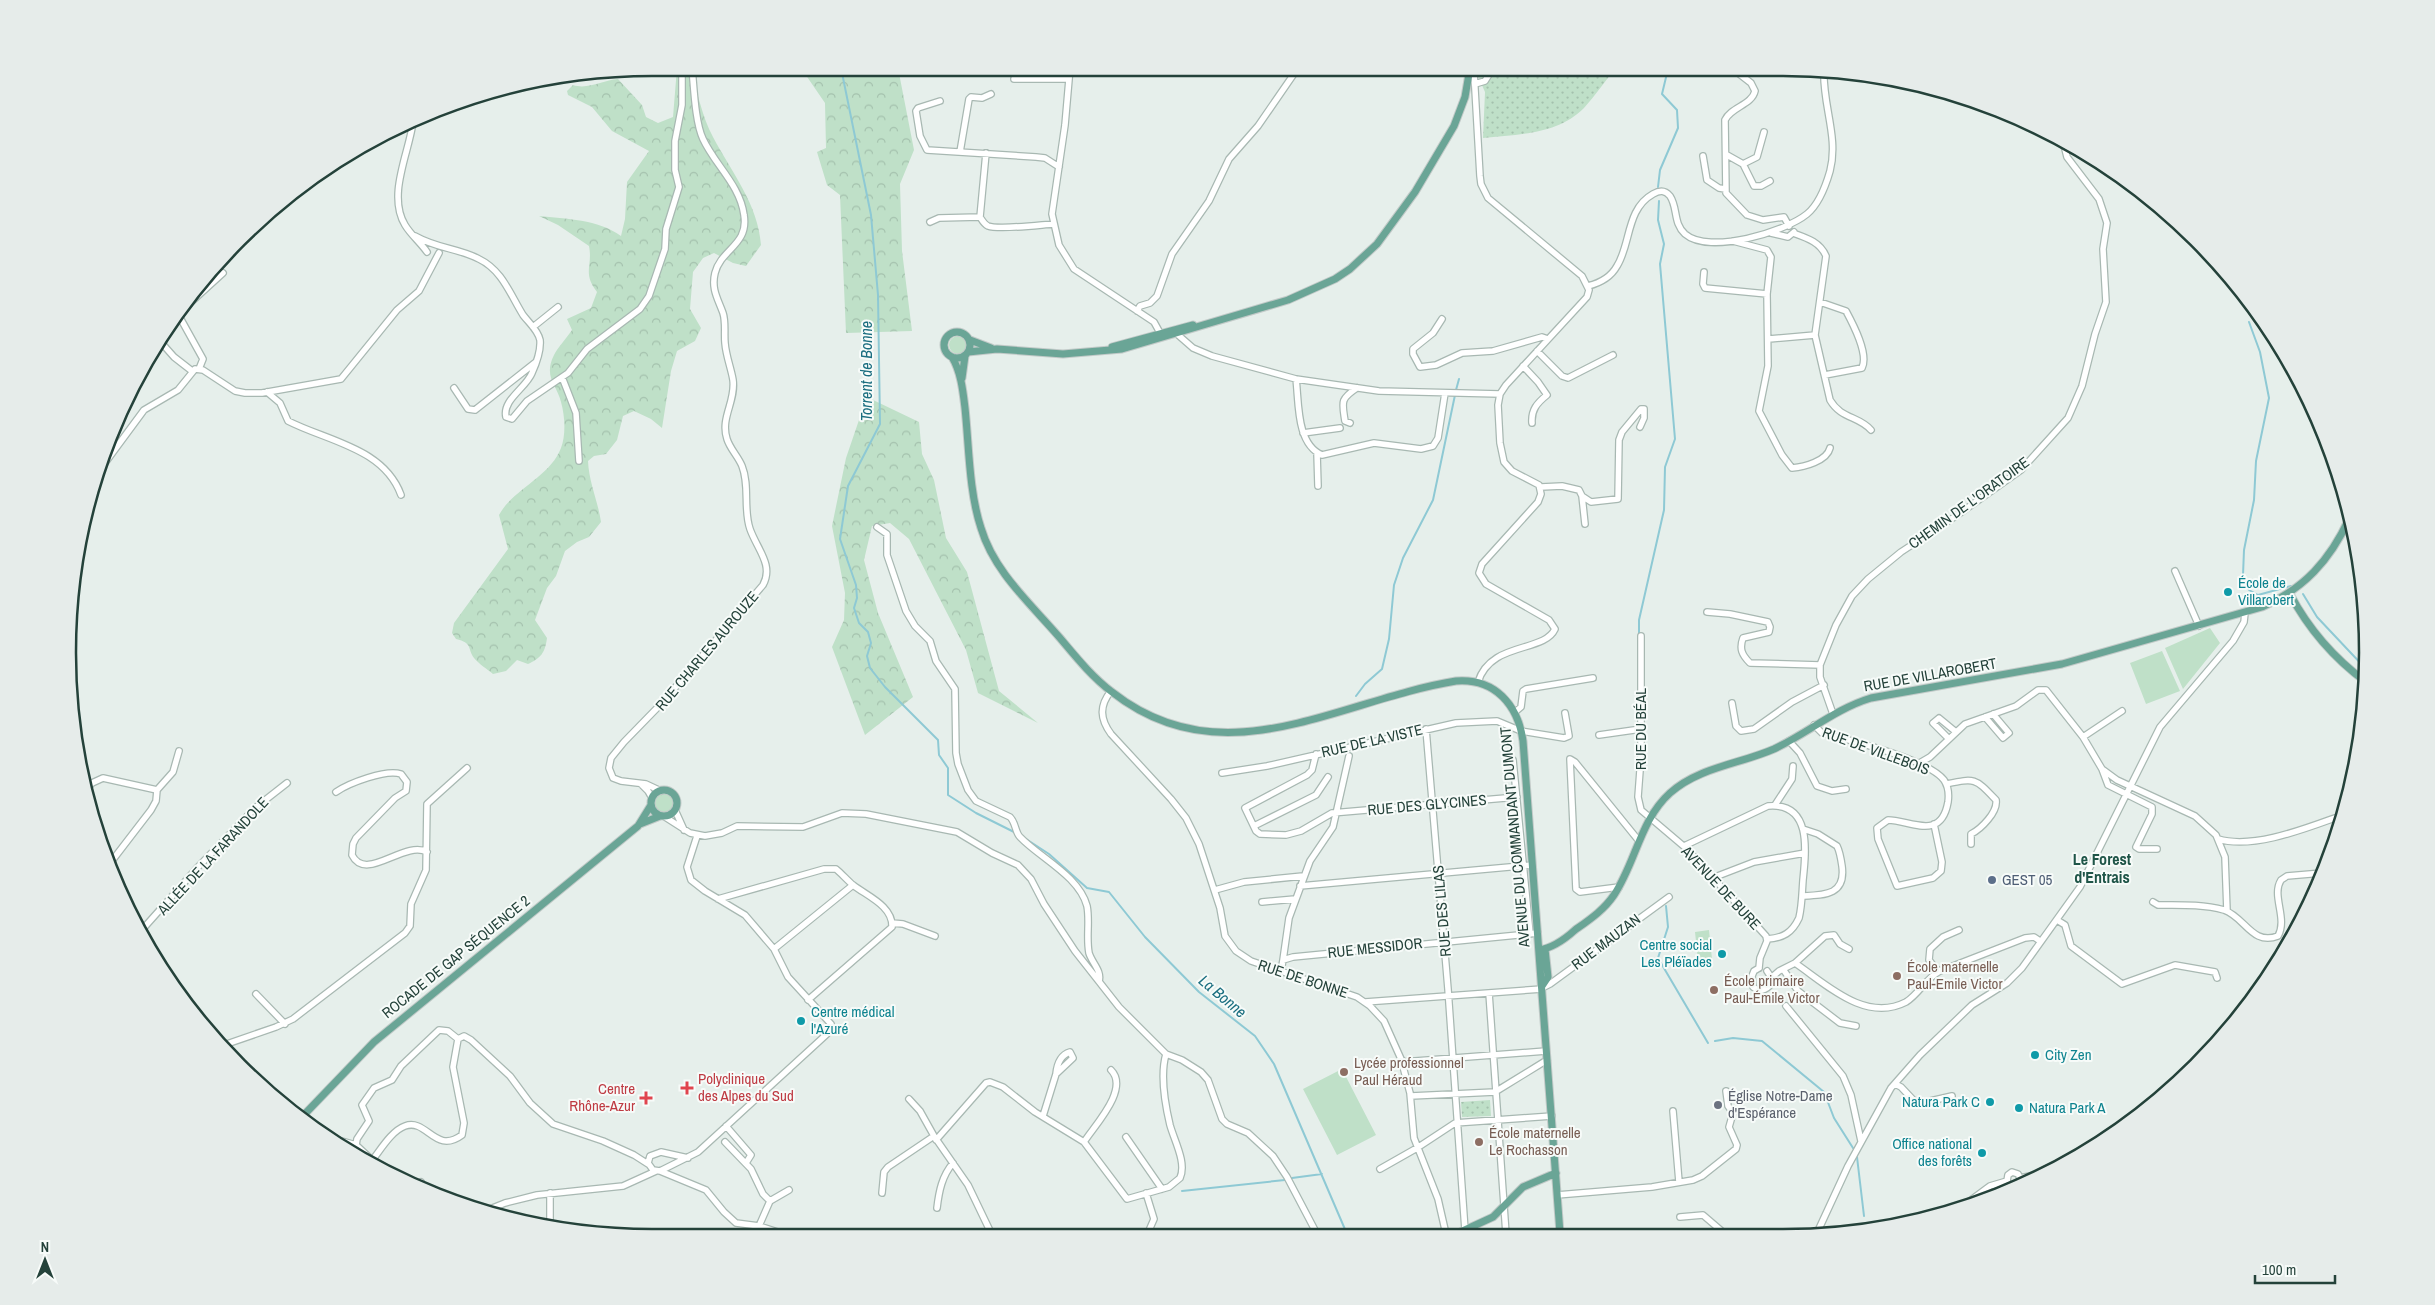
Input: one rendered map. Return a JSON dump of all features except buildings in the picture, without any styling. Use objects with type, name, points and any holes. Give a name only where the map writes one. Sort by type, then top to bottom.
[{"type":"main road","points":[[1096,351],[1304,294],[1335,278],[1366,256],[1386,234],[1404,209],[1454,126],[1465,98],[1469,76]]},
{"type":"main road","points":[[952,357],[997,349],[1054,353],[1138,346],[1211,321]]},
{"type":"main road","points":[[997,349],[970,340],[960,332],[948,335],[944,346],[947,353],[952,357],[962,386],[980,528],[1000,569],[1096,678],[1118,697],[1145,713],[1171,724],[1214,733],[1238,734],[1285,726],[1436,685],[1456,681],[1478,682]]},
{"type":"main road","points":[[962,386],[966,354],[970,340]]},
{"type":"main road","name":"RUE DE VILLAROBERT","points":[[1542,949],[1570,935],[1606,905],[1619,887],[1651,817],[1671,792],[1694,777],[1758,755],[1789,741],[1833,714],[1871,698],[2034,670],[2242,614],[2290,594],[2320,566],[2337,543],[2345,527]]},
{"type":"main road","points":[[2290,594],[2312,628],[2329,648],[2358,675]]},
{"type":"main road","name":"AVENUE DU COMMANDANT DUMONT","points":[[1478,682],[1501,696],[1515,712],[1522,731],[1536,914],[1534,934],[1542,949],[1548,978],[1542,988]]},
{"type":"main road","points":[[660,790],[668,790],[676,796],[677,803],[675,810],[663,816],[654,812],[651,802],[660,790]]},
{"type":"main road","name":"ROCADE DE GAP SÉQUENCE 2","points":[[638,826],[651,802]]},
{"type":"main road","name":"ROCADE DE GAP SÉQUENCE 2","points":[[306,1113],[374,1042],[638,826],[663,816]]},
{"type":"main road","points":[[1542,988],[1560,1229]]},
{"type":"main road","points":[[1467,1229],[1493,1217],[1523,1187],[1556,1173]]},
{"type":"street","points":[[429,272],[427,248],[436,251],[453,250],[469,254],[487,263],[506,283],[520,310],[533,327],[540,340],[536,362],[531,376],[506,408],[505,415],[507,419],[512,419],[527,401],[562,377],[587,349],[640,309],[649,296],[665,249],[666,228],[679,187],[675,170],[675,141],[683,96],[682,76]]},
{"type":"street","name":"RUE CHARLES AUROUZE","points":[[660,790],[637,782],[621,781],[612,776],[609,762],[614,753],[662,704],[763,586],[767,575],[766,563],[748,522],[742,466],[730,447],[725,431],[726,415],[734,395],[725,344],[723,313],[716,301],[714,288],[715,272],[718,266],[741,238],[744,231],[744,215],[734,188],[700,132],[693,76]]},
{"type":"street","points":[[1069,76],[1052,214],[1053,224],[1062,250],[1074,269],[1154,322],[1160,332],[1159,336],[1138,346]]},
{"type":"street","points":[[1137,311],[1140,306],[1150,303],[1157,296],[1172,254],[1210,201],[1229,159],[1258,126],[1292,76]]},
{"type":"street","points":[[1474,76],[1480,176],[1484,192],[1497,206],[1582,276],[1588,286],[1587,297],[1523,366],[1500,394],[1498,409],[1500,443],[1504,462],[1512,471],[1536,482],[1541,487],[1570,487],[1579,490],[1582,496],[1585,524]]},
{"type":"street","points":[[1475,84],[1485,81],[1488,76]]},
{"type":"street","points":[[1742,76],[1755,91],[1752,99],[1726,118],[1727,155],[1725,189],[1744,213],[1763,220],[1784,217],[1793,233],[1810,239],[1819,246],[1826,256],[1815,334],[1830,400],[1835,409],[1871,430]]},
{"type":"street","points":[[1588,286],[1608,276],[1617,266],[1632,221],[1644,202],[1658,192],[1663,191],[1670,196],[1677,222],[1689,237],[1709,243],[1733,241],[1788,227],[1814,207],[1830,169],[1833,144],[1824,99],[1824,77]]},
{"type":"street","points":[[1014,79],[1069,79]]},
{"type":"street","points":[[960,152],[969,99],[971,97],[982,98],[991,94]]},
{"type":"street","points":[[940,101],[918,108],[916,111],[923,144],[927,150],[1046,158],[1059,167]]},
{"type":"street","points":[[412,129],[400,180],[399,198],[404,224],[430,257],[436,251]]},
{"type":"street","points":[[1743,164],[1757,157],[1764,132]]},
{"type":"street","name":"CHEMIN DE L'ORATOIRE","points":[[1833,714],[1820,677],[1820,665],[1842,612],[1858,589],[1901,552],[1956,516],[2020,470],[2068,418],[2082,386],[2095,334],[2105,308],[2104,249],[2107,223],[2099,200],[2067,157],[2065,150]]},
{"type":"street","points":[[986,153],[980,217],[988,226],[1053,224]]},
{"type":"street","points":[[1727,155],[1743,164],[1754,186],[1761,186],[1770,181]]},
{"type":"street","points":[[1703,156],[1707,180],[1719,188],[1725,189]]},
{"type":"street","points":[[930,222],[939,218],[980,217]]},
{"type":"street","points":[[1785,235],[1788,227]]},
{"type":"street","points":[[1768,233],[1790,236],[1793,233]]},
{"type":"street","points":[[415,236],[436,251]]},
{"type":"street","points":[[1733,241],[1759,247],[1770,253],[1767,294],[1768,366],[1759,411],[1771,436],[1792,468],[1806,465],[1826,456],[1830,448]]},
{"type":"street","points":[[199,369],[240,392],[268,392],[341,379],[397,310],[420,291],[436,251]]},
{"type":"street","points":[[1704,272],[1703,284],[1706,288],[1767,294]]},
{"type":"street","points":[[207,288],[223,273]]},
{"type":"street","points":[[1820,302],[1846,311],[1859,337],[1864,366],[1824,375]]},
{"type":"street","points":[[533,327],[558,307]]},
{"type":"street","points":[[1442,319],[1433,332],[1413,349],[1413,354],[1420,367],[1436,365],[1462,353],[1493,351],[1542,338],[1548,339]]},
{"type":"street","points":[[112,453],[144,410],[178,390],[192,372],[199,369],[203,359],[182,320]]},
{"type":"street","points":[[1177,334],[1193,348],[1212,356],[1296,379],[1394,392],[1500,394]]},
{"type":"street","points":[[1769,338],[1815,334]]},
{"type":"street","points":[[164,346],[192,372]]},
{"type":"street","points":[[1537,351],[1562,376],[1568,378],[1613,355]]},
{"type":"street","points":[[454,388],[468,408],[475,410],[536,362]]},
{"type":"street","points":[[1523,366],[1547,395],[1537,403],[1532,414],[1532,423]]},
{"type":"street","points":[[562,377],[576,413],[579,461]]},
{"type":"street","points":[[1296,379],[1303,433],[1317,453],[1318,486]]},
{"type":"street","points":[[1350,422],[1345,421],[1342,403],[1345,396],[1357,388]]},
{"type":"street","points":[[268,392],[280,403],[288,421],[358,449],[374,461],[397,485],[401,495]]},
{"type":"street","points":[[1317,453],[1322,455],[1374,443],[1420,448],[1434,446],[1438,438],[1445,393]]},
{"type":"street","points":[[1582,496],[1591,502],[1618,499],[1619,440],[1622,432],[1641,408],[1646,413],[1640,427]]},
{"type":"street","points":[[1303,433],[1340,428]]},
{"type":"street","points":[[1478,682],[1482,669],[1490,661],[1548,637],[1555,629],[1549,620],[1486,584],[1479,573],[1482,564],[1538,502],[1541,487]]},
{"type":"street","points":[[876,527],[887,534],[887,555],[906,611],[915,626],[926,636],[936,661],[955,689],[956,753],[960,772],[968,790],[976,801],[1010,817],[1018,836],[1052,863],[1084,898],[1088,914],[1090,954],[1099,973],[1099,981]]},
{"type":"street","points":[[2175,572],[2199,626]]},
{"type":"street","points":[[1707,612],[1730,614],[1768,622],[1769,632],[1743,638],[1740,645],[1743,657],[1750,663],[1820,665]]},
{"type":"street","points":[[1819,1228],[1861,1141],[1895,1084],[1920,1055],[1972,1005],[2007,983],[2022,968],[2080,887],[2160,727],[2223,654],[2240,628],[2242,614]]},
{"type":"street","name":"RUE DU BÉAL","points":[[1641,636],[1639,803],[1641,810],[1651,817]]},
{"type":"street","points":[[1807,666],[1820,677]]},
{"type":"street","points":[[1515,712],[1520,707],[1523,691],[1526,689],[1593,678]]},
{"type":"street","points":[[1732,703],[1736,726],[1741,731],[1754,729],[1792,702],[1824,685]]},
{"type":"street","points":[[1918,764],[1930,757],[1965,724],[2021,704],[2038,690],[2046,690],[2083,737],[2102,769],[2108,785],[2152,809],[2152,814],[2136,847],[2139,849],[2157,849]]},
{"type":"street","name":"RUE DE BONNE","points":[[1111,691],[1102,707],[1104,722],[1111,734],[1186,818],[1199,844],[1215,890],[1225,936],[1232,946],[1251,961],[1351,994],[1365,1002],[1378,1013],[1390,1030],[1402,1062],[1411,1096],[1417,1148],[1433,1184],[1445,1229]]},
{"type":"street","points":[[2083,737],[2122,711]]},
{"type":"street","name":"RUE DE LA VISTE","points":[[1222,773],[1259,768],[1456,723],[1501,722],[1522,731],[1558,738],[1567,737],[1569,736],[1565,712]]},
{"type":"street","points":[[1985,717],[2002,738],[2009,733],[1993,714]]},
{"type":"street","points":[[1949,740],[1933,723],[1939,718],[1956,732]]},
{"type":"street","name":"RUE DE VILLEBOIS","points":[[1814,726],[1822,733],[1878,749],[1934,771],[1946,784],[1948,798],[1944,815],[1934,824]]},
{"type":"street","name":"RUE DES LILAS","points":[[1426,729],[1434,804],[1449,995],[1465,1229]]},
{"type":"street","points":[[1599,735],[1641,729]]},
{"type":"street","points":[[1789,741],[1800,753],[1818,786],[1832,791],[1846,789]]},
{"type":"street","points":[[114,858],[151,810],[156,801],[157,790],[173,772],[179,751]]},
{"type":"street","points":[[1316,754],[1312,770],[1307,775],[1245,808],[1254,826],[1316,795],[1328,777]]},
{"type":"street","points":[[1281,971],[1286,930],[1295,899],[1310,861],[1333,827],[1349,756]]},
{"type":"street","points":[[1619,887],[1580,892],[1576,889],[1569,762],[1571,759],[1640,841]]},
{"type":"street","points":[[1513,760],[1528,914],[1534,934]]},
{"type":"street","points":[[1775,805],[1792,779],[1793,766]]},
{"type":"street","points":[[229,1043],[285,1024],[405,933],[410,926],[410,911],[414,896],[426,870],[427,804],[467,768]]},
{"type":"street","points":[[2102,769],[2130,786],[2195,816],[2218,839],[2225,857],[2227,911]]},
{"type":"street","points":[[336,792],[351,784],[390,772],[401,774],[407,782],[406,791],[395,798],[356,838],[353,844],[352,855],[359,863],[372,865],[409,850],[421,849],[427,852]]},
{"type":"street","points":[[92,784],[103,778],[157,790]]},
{"type":"street","points":[[1946,784],[1974,780],[1979,782],[1996,800],[1995,808],[1990,815],[1980,828],[1970,834],[1971,844]]},
{"type":"street","points":[[637,782],[648,790],[651,802]]},
{"type":"street","name":"ALLÉE DE LA FARANDOLE","points":[[145,926],[198,867],[255,808],[287,783]]},
{"type":"street","name":"RUE DES GLYCINES","points":[[1254,826],[1260,834],[1286,835],[1301,831],[1328,815],[1336,813],[1517,797]]},
{"type":"street","points":[[1684,846],[1762,808],[1775,805],[1794,814],[1803,828],[1805,853],[1800,912],[1794,928],[1786,935],[1768,939]]},
{"type":"street","points":[[675,810],[684,830]]},
{"type":"street","points":[[663,816],[697,836],[713,836],[737,826],[748,824],[803,827],[834,814],[852,812],[958,832],[1025,871],[1075,951],[1119,1007],[1166,1054],[1188,1063],[1201,1072],[1208,1080],[1222,1119],[1227,1124],[1248,1133],[1273,1156],[1287,1177],[1314,1229]]},
{"type":"street","name":"AVENUE DE BURE","points":[[1651,817],[1715,877],[1768,939],[1760,958],[1759,968]]},
{"type":"street","points":[[2218,839],[2232,842],[2252,842],[2334,818]]},
{"type":"street","points":[[1888,820],[1916,826],[1934,824],[1942,862],[1941,871],[1932,878],[1897,886],[1878,839],[1877,828],[1888,820]]},
{"type":"street","points":[[1802,896],[1833,892],[1843,878],[1837,846],[1818,834],[1803,828]]},
{"type":"street","points":[[496,1207],[512,1201],[550,1193],[615,1187],[688,1158],[698,1152],[827,1034],[831,1027],[830,1022],[788,977],[774,949],[745,914],[697,886],[688,873],[688,863],[697,836]]},
{"type":"street","points":[[1715,877],[1754,862],[1805,853]]},
{"type":"street","points":[[1300,886],[1532,865]]},
{"type":"street","points":[[718,899],[824,869],[836,869],[853,885],[882,906],[892,923],[892,927],[808,1000]]},
{"type":"street","points":[[2153,902],[2158,906],[2199,906],[2227,911],[2258,937],[2272,938],[2278,936],[2282,926],[2278,890],[2281,880],[2287,876],[2315,874]]},
{"type":"street","points":[[1215,890],[1244,882],[1303,876]]},
{"type":"street","points":[[774,949],[853,885]]},
{"type":"street","name":"RUE MAUZAN","points":[[1542,988],[1669,897]]},
{"type":"street","points":[[1262,902],[1295,899]]},
{"type":"street","points":[[1528,914],[1536,914]]},
{"type":"street","points":[[2057,920],[2065,925],[2071,946],[2122,984],[2177,965],[2215,972],[2217,978]]},
{"type":"street","points":[[892,923],[903,924],[935,936]]},
{"type":"street","points":[[1940,971],[1929,960],[1930,949],[1943,937],[1959,930]]},
{"type":"street","name":"RUE MESSIDOR","points":[[1283,960],[1302,955],[1534,934]]},
{"type":"street","name":"AVENUE DE BURE","points":[[1759,968],[1754,971],[1752,976],[1753,987],[1758,990],[1765,990],[1771,984],[1771,978],[1795,963],[1826,936],[1834,935],[1840,944],[1849,949]]},
{"type":"street","points":[[1795,963],[1851,1002],[1885,1007],[1897,1005],[1909,999],[1929,978],[1940,971],[2025,938],[2034,937],[2040,941]]},
{"type":"street","name":"AVENUE DE BURE","points":[[1759,968],[1767,971],[1781,970]]},
{"type":"street","points":[[1781,970],[1798,991],[1840,1023],[1856,1026]]},
{"type":"street","points":[[1767,971],[1771,978]]},
{"type":"street","points":[[1365,1002],[1542,988]]},
{"type":"street","points":[[1489,993],[1506,1229]]},
{"type":"street","points":[[256,994],[285,1024]]},
{"type":"street","points":[[1786,1006],[1843,1076],[1851,1094],[1861,1141]]},
{"type":"street","points":[[356,1145],[357,1139],[369,1120],[362,1105],[374,1088],[392,1080],[401,1066],[439,1030],[448,1031],[461,1038],[471,1040],[510,1076],[530,1103],[553,1124],[603,1141],[634,1155],[658,1171],[706,1190],[734,1221],[767,1229]]},
{"type":"street","points":[[374,1157],[394,1133],[405,1126],[418,1127],[441,1141],[453,1140],[462,1135],[464,1123],[453,1067],[461,1038]]},
{"type":"street","points":[[1402,1062],[1546,1051]]},
{"type":"street","points":[[882,1193],[884,1172],[888,1167],[935,1138],[988,1082],[1003,1087],[1043,1116],[1084,1142],[1124,1196],[1131,1198],[1162,1189],[1176,1182],[1182,1170],[1169,1121],[1165,1089],[1164,1062],[1166,1054]]},
{"type":"street","points":[[1411,1096],[1495,1092],[1547,1060]]},
{"type":"street","points":[[1084,1142],[1110,1106],[1116,1082],[1116,1077],[1111,1070]]},
{"type":"street","points":[[1043,1116],[1056,1074]]},
{"type":"street","points":[[1895,1084],[1917,1104],[1952,1096]]},
{"type":"street","points":[[1557,1195],[1679,1182],[1702,1176],[1736,1149],[1738,1145],[1729,1127],[1733,1112],[1728,1106],[1726,1091]]},
{"type":"street","points":[[909,1099],[920,1111],[935,1138],[968,1185],[989,1229]]},
{"type":"street","points":[[1673,1111],[1679,1182]]},
{"type":"street","points":[[1380,1169],[1458,1122],[1552,1116]]},
{"type":"street","points":[[726,1126],[751,1155],[746,1164]]},
{"type":"street","points":[[1126,1137],[1162,1189]]},
{"type":"street","points":[[725,1142],[746,1164],[770,1201]]},
{"type":"street","points":[[350,1143],[356,1145],[361,1150]]},
{"type":"street","points":[[634,1155],[661,1152],[688,1158]]},
{"type":"street","points":[[639,1179],[648,1165],[652,1154]]},
{"type":"street","points":[[670,1155],[671,1165],[676,1178]]},
{"type":"street","points":[[937,1208],[939,1192],[946,1172],[953,1163]]},
{"type":"street","points":[[1980,1193],[1990,1186],[2007,1181],[2008,1175],[2012,1172],[2018,1174],[2020,1177]]},
{"type":"street","points":[[759,1226],[770,1201],[789,1190]]},
{"type":"street","points":[[550,1193],[550,1220]]},
{"type":"street","points":[[1146,1193],[1154,1219],[1150,1229]]},
{"type":"street","points":[[1680,1217],[1703,1215],[1719,1229]]},
{"type":"green space","points":[[676,76],[692,76],[709,129],[750,202],[759,230],[761,245],[746,266],[733,263],[714,253],[703,258],[693,272],[690,309],[701,328],[695,341],[677,351],[671,371],[662,428],[651,419],[634,411],[623,416],[617,440],[606,454],[594,456],[588,461],[601,522],[589,537],[577,542],[565,551],[556,576],[547,588],[535,620],[547,638],[544,651],[536,660],[528,664],[517,660],[506,671],[493,674],[474,658],[465,642],[456,639],[452,633],[454,623],[508,549],[499,515],[513,498],[549,467],[561,448],[564,431],[563,413],[559,396],[550,375],[551,363],[556,352],[572,330],[567,319],[591,308],[597,292],[590,280],[589,246],[558,225],[539,216],[592,223],[612,230],[621,236],[625,219],[627,182],[649,151],[612,131],[592,107],[568,95],[567,91],[573,85],[590,86],[618,79],[642,105],[646,117],[658,123],[673,117]]},
{"type":"green space","points":[[806,76],[900,76],[914,150],[900,184],[902,251],[912,331],[846,333],[840,195],[827,185],[817,152],[826,148],[825,103]]},
{"type":"green space","points":[[1478,76],[1610,76],[1584,108],[1573,117],[1562,124],[1523,134],[1483,138],[1485,92]]},
{"type":"green space","points":[[958,336],[964,339],[967,345],[964,351],[958,354],[952,351],[949,345],[952,339]]},
{"type":"green space","points":[[871,399],[919,422],[922,454],[934,480],[946,538],[967,572],[999,691],[1038,723],[978,693],[966,650],[909,539],[890,523],[872,526],[864,560],[878,613],[913,697],[865,735],[832,647],[844,620],[845,593],[832,526],[846,458],[859,420]]},
{"type":"green space","points":[[2210,628],[2220,643],[2183,689],[2165,648]]},
{"type":"green space","points":[[2162,651],[2180,691],[2146,704],[2130,663]]},
{"type":"green space","points":[[664,793],[671,796],[674,803],[671,810],[664,813],[657,810],[654,803],[657,796]]},
{"type":"green space","points":[[1709,930],[1712,959],[1698,960],[1695,932]]},
{"type":"green space","points":[[1342,1069],[1376,1135],[1337,1155],[1303,1089]]},
{"type":"green space","points":[[1490,1100],[1491,1116],[1462,1117],[1461,1102]]},
{"type":"waterway","name":"Torrent de Bonne","points":[[843,76],[871,215],[878,295],[880,424],[848,486],[840,539],[856,585],[857,598],[854,608],[859,623],[868,632],[871,643],[867,656],[870,668],[885,687],[938,740],[939,755],[948,768],[948,795],[976,813],[1016,833]]},
{"type":"waterway","points":[[1658,187],[1660,170],[1678,128],[1677,110],[1662,94],[1666,76]]},
{"type":"waterway","points":[[1639,635],[1639,620],[1664,510],[1665,467],[1675,439],[1660,264],[1664,244],[1658,220],[1659,201]]},
{"type":"waterway","points":[[2249,322],[2260,352],[2269,398],[2256,461],[2254,500],[2244,550],[2243,575],[2249,590],[2258,595],[2291,586]]},
{"type":"waterway","points":[[1456,390],[1459,379]]},
{"type":"waterway","points":[[1356,696],[1365,684],[1382,669],[1389,639],[1394,585],[1403,558],[1433,500],[1455,395]]},
{"type":"waterway","points":[[2303,594],[2317,617],[2359,661]]},
{"type":"waterway","points":[[1638,665],[1638,673]]},
{"type":"waterway","name":"La Bonne","points":[[1026,839],[1049,854],[1087,888],[1109,892],[1145,937],[1199,992],[1255,1036],[1274,1064],[1345,1229]]},
{"type":"waterway","points":[[1666,906],[1668,927],[1658,958],[1708,1043]]},
{"type":"waterway","points":[[1715,1041],[1733,1038],[1762,1041],[1824,1092],[1834,1118],[1853,1148]]},
{"type":"waterway","points":[[1857,1157],[1864,1216]]},
{"type":"waterway","points":[[1292,1178],[1322,1174]]},
{"type":"waterway","points":[[1182,1191],[1285,1180]]},
{"type":"place","name":"École de Villarobert","points":[[2228,592]]},
{"type":"place","name":"GEST 05","points":[[1992,880]]},
{"type":"place","name":"Centre social Les Pléïades","points":[[1722,954]]},
{"type":"place","name":"École maternelle Paul-Emile Victor","points":[[1897,976]]},
{"type":"place","name":"École primaire Paul-Émile Victor","points":[[1714,990]]},
{"type":"place","name":"Centre médical l'Azuré","points":[[801,1021]]},
{"type":"place","name":"City Zen","points":[[2035,1055]]},
{"type":"place","name":"Lycée professionnel Paul Héraud","points":[[1344,1072]]},
{"type":"place","name":"Polyclinique des Alpes du Sud","points":[[687,1088]]},
{"type":"place","name":"Centre Rhône-Azur","points":[[646,1098]]},
{"type":"place","name":"Natura Park C","points":[[1990,1102]]},
{"type":"place","name":"Église Notre-Dame d'Espérance","points":[[1718,1105]]},
{"type":"place","name":"Natura Park A","points":[[2019,1108]]},
{"type":"place","name":"École maternelle Le Rochasson","points":[[1479,1142]]},
{"type":"place","name":"Office national des forêts","points":[[1982,1153]]},
{"type":"district","name":"Le Forest d'Entrais","points":[[2102,868]]}]
